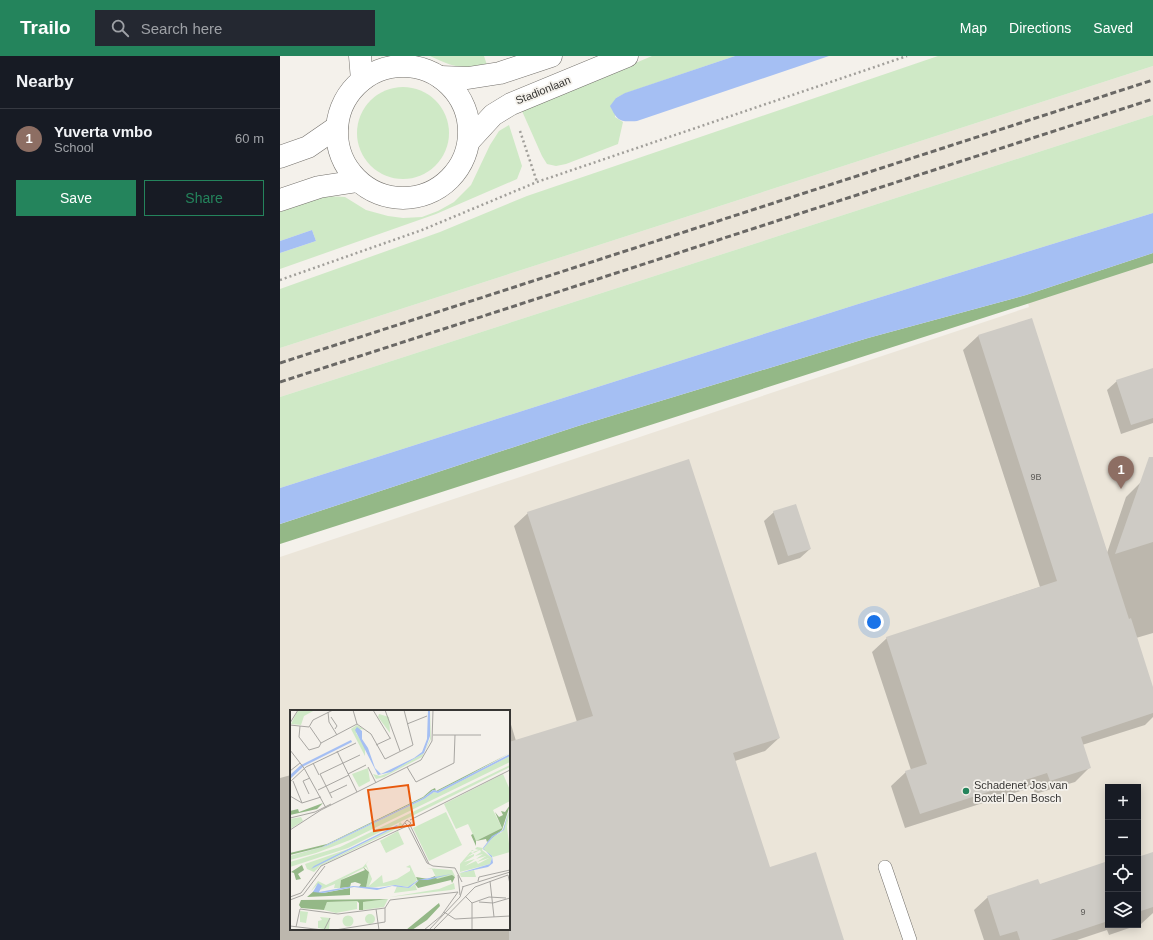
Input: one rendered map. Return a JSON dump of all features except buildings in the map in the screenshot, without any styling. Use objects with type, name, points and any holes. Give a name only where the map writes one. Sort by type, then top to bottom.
[{"type":"main road","points":[[360,56],[362,80]]},
{"type":"main road","points":[[440,77],[468,78],[500,73],[551,56]]},
{"type":"main road","name":"Stadionlaan","points":[[470,140],[492,115],[511,104],[627,56]]},
{"type":"main road","points":[[406,61],[440,77],[458,94],[468,116],[470,140],[465,161],[453,178],[436,191],[417,198],[395,199],[375,193],[358,181],[345,166],[338,147],[337,127],[339,114],[345,101],[353,89],[362,80],[377,71],[406,61]]},
{"type":"main road","points":[[280,157],[308,147],[337,127]]},
{"type":"main road","points":[[280,200],[319,186],[358,181]]},
{"type":"lane","points":[[885,867],[910,940]]},
{"type":"path","points":[[280,280],[422,230],[537,182],[907,56]]},
{"type":"shaded area","points":[[1153,66],[1153,115],[280,397],[280,348]]},
{"type":"shaded area","points":[[1153,253],[1153,940],[280,940],[280,557],[1029,307],[1026,295]]},
{"type":"green space","points":[[430,56],[484,56],[487,65],[471,68],[451,65]]},
{"type":"green space","points":[[652,56],[735,56],[626,93],[616,98],[615,117],[623,122],[618,144],[566,164],[556,166],[547,164],[522,111]]},
{"type":"green space","points":[[938,56],[1153,56],[1153,66],[280,348],[280,289],[440,232],[527,196]]},
{"type":"green space","points":[[403,87],[421,91],[435,101],[445,115],[449,133],[445,151],[435,165],[421,175],[403,179],[385,175],[371,165],[361,151],[357,133],[361,115],[371,101],[385,91]]},
{"type":"green space","points":[[1153,115],[1153,213],[855,305],[280,488],[280,397]]},
{"type":"green space","points":[[509,125],[522,166],[517,179],[436,214],[280,269],[280,253],[316,241],[312,230],[280,241],[280,212],[325,196],[345,197],[366,210],[388,216],[403,218],[422,217],[438,211],[454,202],[471,185],[490,145],[499,131]]},
{"type":"green space","points":[[1153,253],[1153,263],[280,544],[280,524],[578,426],[868,338],[1026,295]]},
{"type":"water","points":[[735,56],[829,56],[637,121],[620,120],[610,106],[616,98],[625,93]]},
{"type":"water","points":[[1153,213],[1153,253],[1026,295],[868,338],[578,426],[280,524],[280,488],[855,305]]},
{"type":"water","points":[[312,230],[316,241],[280,253],[280,241]]},
{"type":"railway","points":[[280,363],[1153,80]]},
{"type":"railway","points":[[280,382],[1153,99]]},
{"type":"place","name":"Yuverta vmbo","points":[[1121,489]]},
{"type":"place","name":"Schadenet Jos van Boxtel Den Bosch","points":[[966,791]]}]
